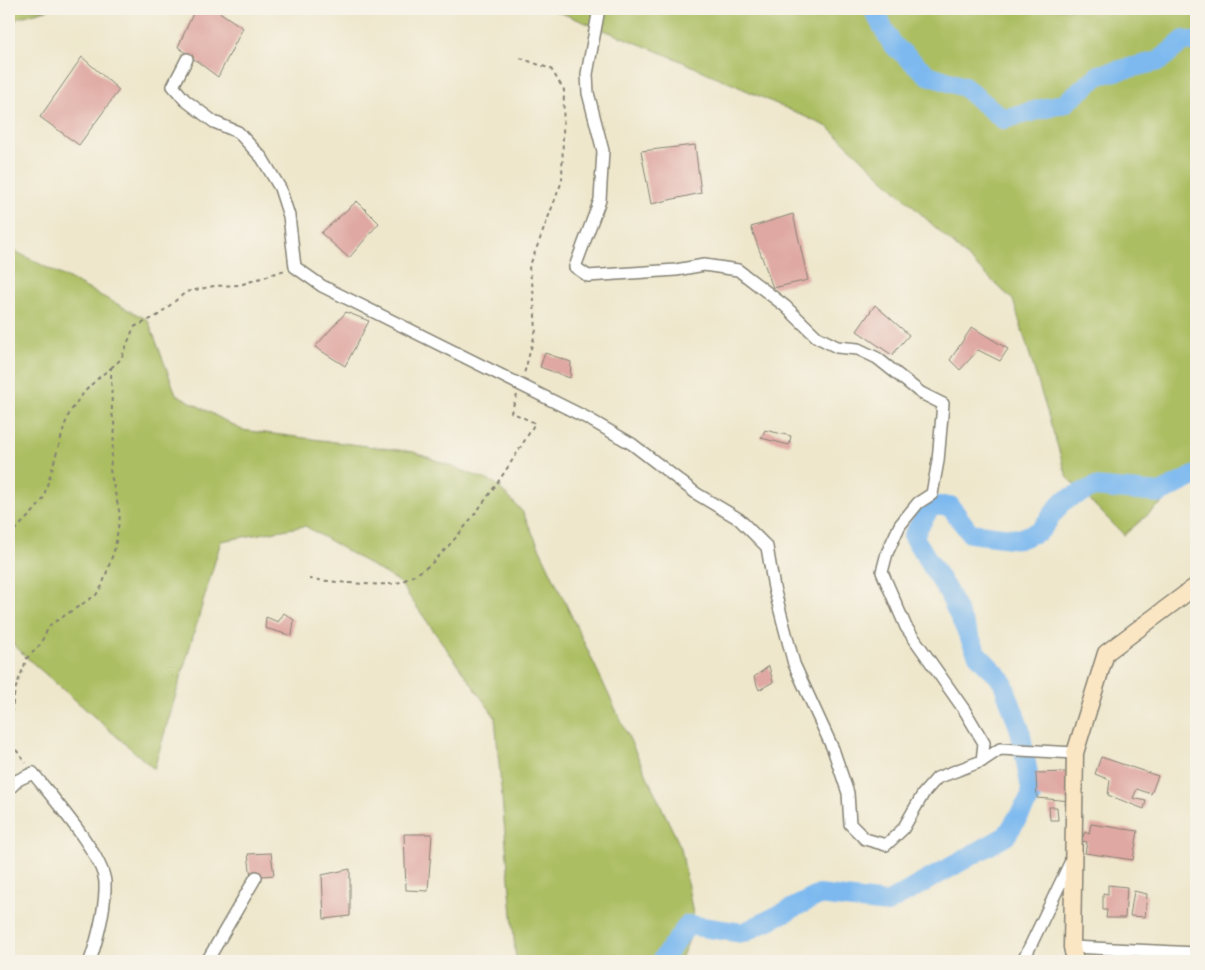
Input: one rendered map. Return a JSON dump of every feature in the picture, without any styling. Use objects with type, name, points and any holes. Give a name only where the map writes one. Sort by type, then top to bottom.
[{"type":"street","points":[[600,9],[587,74],[588,93],[604,151],[600,200],[575,267],[588,276],[676,270],[704,265],[738,270],[785,306],[817,337],[837,347],[858,349],[877,358],[921,393],[943,404],[938,461],[932,494],[918,503],[900,525],[886,553],[882,572],[906,626],[964,711],[984,744],[982,761]]},
{"type":"street","points":[[187,58],[173,86],[185,100],[214,122],[238,132],[262,158],[280,188],[289,216],[295,267],[322,286],[588,418],[632,444],[696,494],[739,520],[767,547],[774,588],[794,664],[833,749],[848,792],[850,824],[865,839],[886,844],[903,828],[923,794],[938,778],[982,761],[1000,749],[1075,754]]},
{"type":"street","points":[[1196,586],[1106,653],[1075,754],[1074,954],[1196,953]]},
{"type":"street","points":[[9,789],[18,780],[33,773],[98,860],[105,881],[98,938],[90,961]]},
{"type":"street","points":[[1022,961],[1075,852]]},
{"type":"street","points":[[207,961],[256,877]]},
{"type":"path","points":[[9,536],[36,509],[43,498],[67,418],[92,382],[121,359],[134,327],[157,316],[186,292],[214,286],[240,285],[295,267]]},
{"type":"path","points":[[9,726],[15,690],[27,658],[39,646],[50,625],[96,594],[102,586],[115,548],[120,515],[110,470],[115,428],[112,413],[111,368]]},
{"type":"path","points":[[9,736],[10,742],[33,773]]},
{"type":"green space","points":[[9,9],[50,9],[17,18],[9,35]]},
{"type":"green space","points":[[551,9],[1196,9],[1196,466],[1184,484],[1124,535],[1067,477],[1013,300],[828,127],[672,57]]},
{"type":"green space","points":[[9,248],[148,320],[176,394],[242,430],[414,452],[495,483],[522,511],[681,848],[695,926],[680,961],[516,961],[495,717],[399,582],[305,526],[221,541],[154,769],[9,640]]},
{"type":"building","points":[[195,9],[215,9],[243,28],[218,77],[178,47]]},
{"type":"building","points":[[82,57],[119,90],[79,145],[40,117]]},
{"type":"building","points":[[695,145],[701,193],[651,204],[641,151]]},
{"type":"building","points":[[357,201],[379,223],[349,258],[321,233]]},
{"type":"building","points":[[793,214],[808,280],[773,288],[751,227]]},
{"type":"building","points":[[875,305],[909,335],[892,355],[857,331]]},
{"type":"building","points":[[346,312],[369,321],[345,366],[315,347]]},
{"type":"building","points":[[972,327],[1008,349],[1000,361],[978,350],[960,370],[950,360]]},
{"type":"building","points":[[545,353],[571,362],[570,378],[540,367]]},
{"type":"building","points":[[765,430],[791,436],[789,445],[761,438]]},
{"type":"building","points":[[284,613],[294,620],[292,636],[265,628],[266,617],[278,622]]},
{"type":"building","points":[[769,666],[773,682],[759,690],[754,677]]},
{"type":"building","points":[[1101,757],[1158,776],[1151,794],[1137,789],[1133,798],[1146,801],[1144,809],[1108,795],[1110,780],[1095,774]]},
{"type":"building","points":[[1067,772],[1071,801],[1037,798],[1036,773]]},
{"type":"building","points":[[1049,807],[1057,807],[1058,820],[1050,820]]},
{"type":"building","points":[[1091,824],[1138,831],[1133,860],[1085,853],[1087,842],[1081,841],[1085,832],[1089,834]]},
{"type":"building","points":[[404,834],[432,834],[428,891],[406,890]]},
{"type":"building","points":[[271,853],[274,875],[251,877],[248,854]]},
{"type":"building","points":[[350,869],[350,916],[324,919],[322,875]]},
{"type":"building","points":[[1108,885],[1127,887],[1125,918],[1106,918],[1107,910],[1103,910],[1103,893],[1108,894]]},
{"type":"building","points":[[1134,891],[1147,894],[1145,917],[1130,916]]},
{"type":"waterway","points":[[873,9],[892,44],[928,75],[964,87],[1003,119],[1065,103],[1099,75],[1159,61],[1184,40],[1196,43]]},
{"type":"waterway","points":[[661,961],[688,925],[743,933],[819,895],[887,903],[1006,836],[1032,795],[1020,730],[1002,680],[978,655],[948,592],[913,536],[931,506],[950,506],[970,533],[1019,539],[1040,531],[1063,501],[1094,487],[1160,493],[1196,475]]}]
